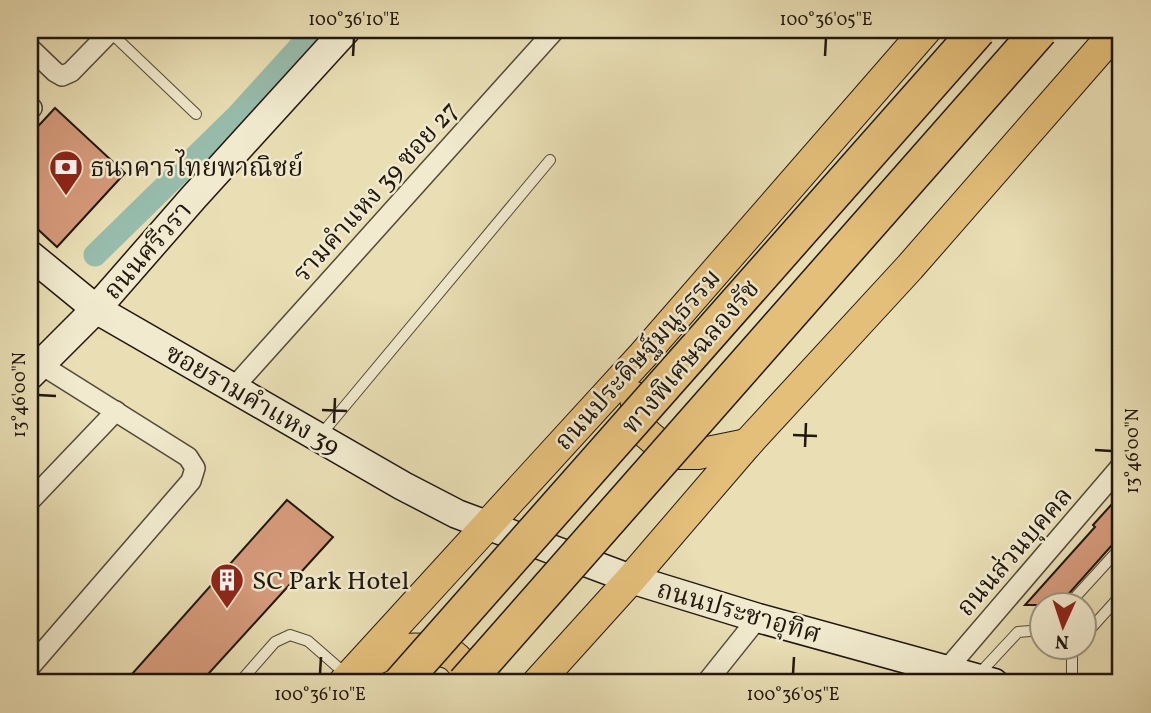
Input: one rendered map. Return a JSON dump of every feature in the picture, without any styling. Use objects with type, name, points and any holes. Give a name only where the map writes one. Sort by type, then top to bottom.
[{"type":"highway","name":"ทางพิเศษฉลองรัช","points":[[401,683],[978,30]]},
{"type":"highway","name":"ทางพิเศษฉลองรัช","points":[[465,683],[1040,30]]},
{"type":"main road","name":"ถนนศรีวรา","points":[[35,370],[96,309],[346,30]]},
{"type":"main road","name":"ถนนประดิษฐ์มนูธรรม","points":[[349,677],[643,355],[926,30]]},
{"type":"main road","points":[[537,683],[747,444],[910,267],[1117,30]]},
{"type":"main road","name":"ซอยรามคำแหง 39","points":[[30,256],[96,309],[422,496],[488,526]]},
{"type":"main road","points":[[643,355],[633,386],[639,427],[670,454],[698,454],[747,444]]},
{"type":"main road","name":"ถนนประชาอุทิศ","points":[[488,526],[631,579],[941,677],[984,681]]},
{"type":"main road","points":[[349,677],[388,654],[418,648],[454,656],[469,674],[472,683]]},
{"type":"street","name":"รามคำแหง 39 ซอย 27","points":[[234,387],[555,30]]},
{"type":"street","points":[[30,48],[62,76],[71,72],[111,31]]},
{"type":"street","points":[[30,667],[191,481],[195,468],[188,457],[116,411],[35,370]]},
{"type":"street","points":[[30,501],[116,411]]},
{"type":"street","name":"ถนนส่วนบุคคล","points":[[941,677],[1121,466]]},
{"type":"street","points":[[706,683],[758,618]]},
{"type":"lane","points":[[111,31],[196,114]]},
{"type":"lane","points":[[319,437],[550,160]]},
{"type":"lane","points":[[1082,590],[1121,547]]},
{"type":"lane","points":[[1098,620],[1121,595]]},
{"type":"lane","points":[[984,681],[1018,632],[1028,631]]},
{"type":"lane","points":[[239,683],[275,642],[290,635],[308,640],[349,677]]},
{"type":"lane","points":[[1072,660],[1072,683]]},
{"type":"building","name":"ธนาคารไทยพาณิชย์","points":[[55,108],[125,173],[57,247],[30,222],[30,135]]},
{"type":"building","points":[[1121,494],[1121,535],[1072,590],[1038,590],[1095,527],[1093,525]]},
{"type":"building","name":"SC Park Hotel","points":[[287,500],[333,537],[200,683],[124,683]]},
{"type":"waterway","points":[[95,255],[238,115],[315,30]]},
{"type":"place","name":"ธนาคารไทยพาณิชย์","points":[[66,197]]},
{"type":"place","name":"SC Park Hotel","points":[[227,610]]}]
